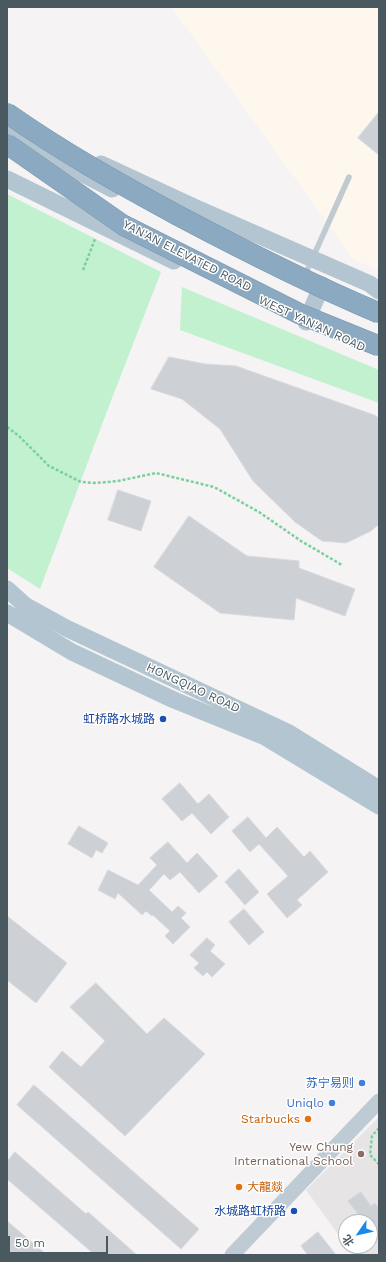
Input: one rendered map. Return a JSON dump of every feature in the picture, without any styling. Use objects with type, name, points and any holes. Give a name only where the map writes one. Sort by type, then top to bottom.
[{"type":"highway","points":[[7,113],[44,139],[85,164],[239,248],[328,291],[379,313]]},
{"type":"highway","name":"YAN'AN ELEVATED ROAD","points":[[7,144],[123,225],[300,314],[379,346]]},
{"type":"main road","points":[[7,121],[196,208],[370,284],[379,291]]},
{"type":"main road","points":[[7,135],[122,194],[229,245],[379,308]]},
{"type":"main road","name":"WEST YAN'AN ROAD","points":[[7,180],[152,251],[379,354]]},
{"type":"main road","points":[[306,322],[322,285]]},
{"type":"main road","name":"HONGQIAO ROAD","points":[[7,589],[26,606],[66,628],[289,734],[379,788]]},
{"type":"main road","name":"HONGQIAO ROAD","points":[[7,613],[72,652],[174,700],[265,737],[379,806]]},
{"type":"street","points":[[232,1255],[379,1101]]},
{"type":"lane","points":[[304,277],[349,176]]},
{"type":"path","points":[[83,270],[100,225]]},
{"type":"path","points":[[7,427],[19,436],[49,466],[81,482],[96,483],[118,481],[156,473],[214,487],[259,512],[301,541],[342,565]]},
{"type":"path","points":[[379,1128],[372,1136],[370,1155],[379,1164]]},
{"type":"shaded area","points":[[173,7],[379,7],[379,270],[354,260],[175,12]]},
{"type":"shaded area","name":"Yew Chung International School","points":[[379,1117],[379,1255],[352,1254],[378,1254],[378,1214],[338,1214],[338,1234],[306,1190]]},
{"type":"green space","points":[[7,194],[161,272],[40,589],[7,568]]},
{"type":"green space","points":[[182,287],[379,370],[379,403],[180,330]]},
{"type":"building","points":[[379,112],[379,155],[358,138]]},
{"type":"building","points":[[169,357],[205,364],[236,366],[379,418],[379,524],[371,531],[346,543],[322,541],[295,522],[253,481],[220,429],[182,399],[151,389]]},
{"type":"building","points":[[118,490],[151,501],[141,531],[108,520]]},
{"type":"building","points":[[189,516],[247,556],[299,561],[299,568],[355,589],[345,616],[296,598],[294,620],[220,613],[154,567]]},
{"type":"building","points":[[180,783],[198,804],[209,794],[229,817],[211,834],[192,813],[182,821],[162,799]]},
{"type":"building","points":[[248,817],[266,838],[277,827],[304,857],[310,851],[328,872],[297,900],[302,905],[287,918],[267,894],[288,876],[259,844],[250,852],[232,831]]},
{"type":"building","points":[[79,826],[108,843],[102,853],[96,850],[92,858],[68,844]]},
{"type":"building","points":[[168,842],[187,863],[197,853],[218,876],[199,893],[180,872],[170,880],[164,874],[149,890],[172,912],[178,906],[186,913],[181,918],[190,927],[173,944],[165,936],[170,931],[153,915],[152,916],[146,911],[142,915],[118,893],[115,899],[98,890],[108,870],[138,885],[157,865],[150,858]]},
{"type":"building","points":[[239,869],[259,892],[245,905],[225,882]]},
{"type":"building","points":[[244,909],[264,932],[249,945],[229,922]]},
{"type":"building","points":[[7,916],[67,963],[36,1003],[7,980]]},
{"type":"building","points":[[207,938],[215,945],[210,951],[225,964],[212,977],[207,972],[203,976],[194,968],[199,963],[190,955]]},
{"type":"building","points":[[96,983],[147,1034],[164,1018],[205,1054],[125,1136],[49,1067],[62,1051],[81,1067],[105,1041],[70,1007]]},
{"type":"building","points":[[34,1085],[199,1229],[181,1249],[17,1105]]},
{"type":"building","points":[[15,1152],[86,1214],[88,1212],[137,1255],[95,1255],[7,1179],[7,1162]]},
{"type":"building","points":[[361,1192],[371,1206],[375,1203],[379,1209],[379,1241],[378,1214],[358,1214],[348,1201]]},
{"type":"building","points":[[7,1221],[47,1255],[10,1255],[7,1252]]},
{"type":"building","points":[[318,1232],[336,1255],[308,1255],[301,1246]]},
{"type":"place","name":"虹桥路水城路","points":[[163,719]]},
{"type":"place","name":"苏宁易则","points":[[362,1083]]},
{"type":"place","name":"Uniqlo","points":[[332,1103]]},
{"type":"place","name":"Starbucks","points":[[308,1119]]},
{"type":"place","name":"Yew Chung International School","points":[[361,1154]]},
{"type":"place","name":"大龍燚","points":[[239,1187]]},
{"type":"place","name":"水城路虹桥路","points":[[294,1211]]}]
